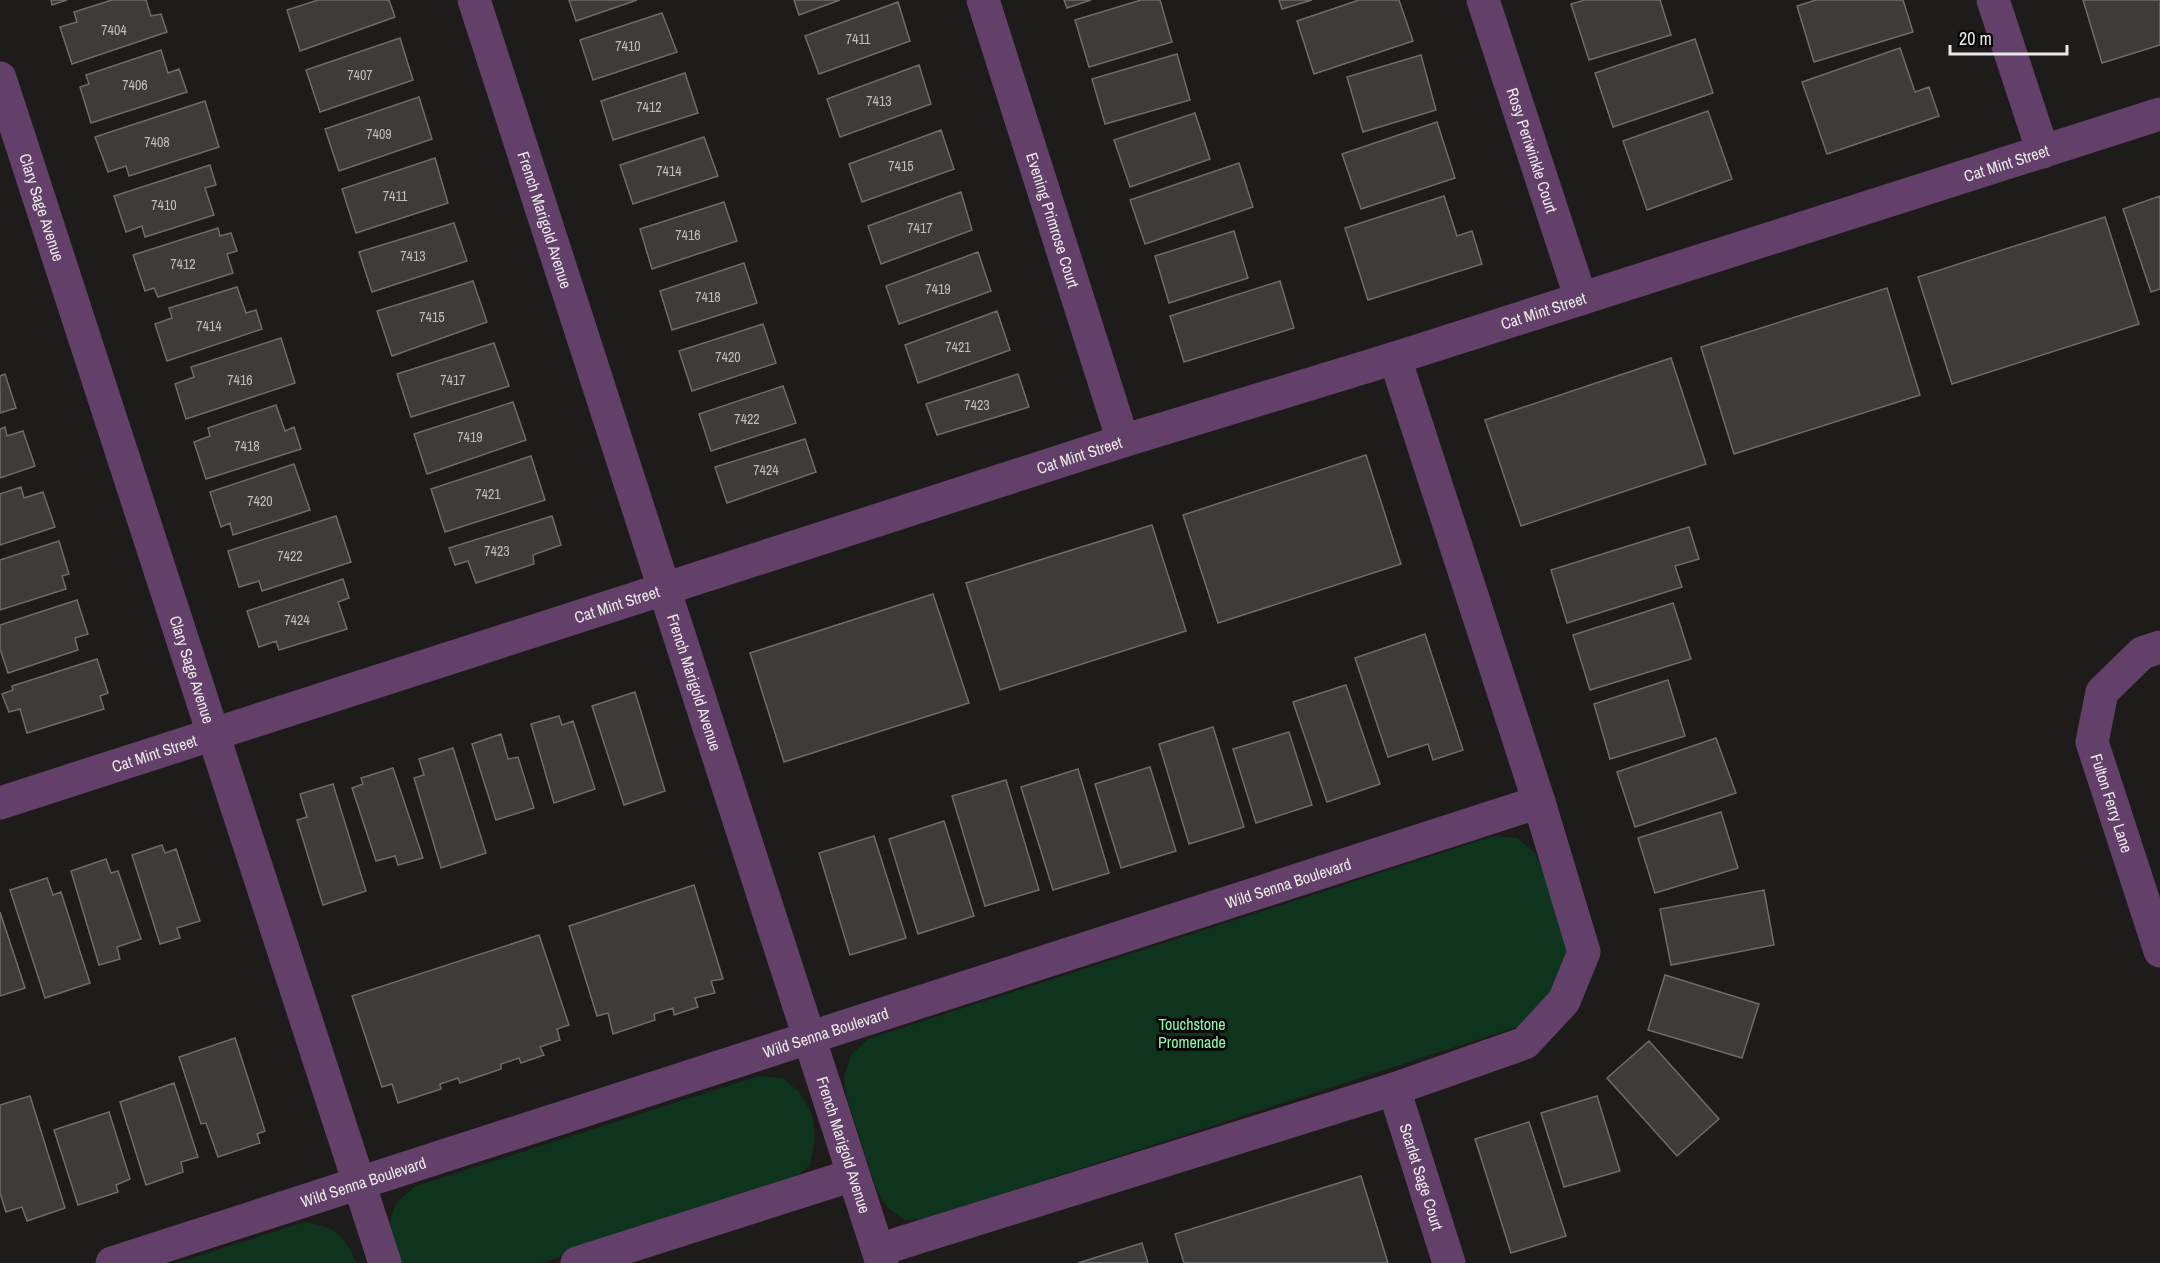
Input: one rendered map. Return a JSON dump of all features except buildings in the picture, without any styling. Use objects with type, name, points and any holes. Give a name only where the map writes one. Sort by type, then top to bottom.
[{"type":"street","name":"French Marigold Avenue","points":[[474,0],[880,1256]]},
{"type":"street","name":"Evening Primrose Court","points":[[982,0],[1123,441]]},
{"type":"street","name":"Rosy Periwinkle Court","points":[[1483,0],[1581,299]]},
{"type":"street","points":[[1993,0],[2043,152]]},
{"type":"street","name":"Clary Sage Avenue","points":[[0,78],[385,1263]]},
{"type":"street","name":"Cat Mint Street","points":[[0,802],[1123,441],[1395,358],[2160,114]]},
{"type":"street","points":[[880,1256],[1394,1089],[1525,1043],[1564,1001],[1584,952],[1539,802],[1395,358]]},
{"type":"street","name":"Fulton Ferry Lane","points":[[2160,647],[2142,653],[2102,692],[2092,742],[2160,951]]},
{"type":"street","name":"Wild Senna Boulevard","points":[[112,1263],[1539,802]]},
{"type":"street","name":"Scarlet Sage Court","points":[[1394,1089],[1449,1263]]},
{"type":"street","points":[[577,1263],[853,1175]]},
{"type":"green space","name":"Touchstone Promenade","points":[[1494,836],[1517,838],[1535,853],[1545,877],[1568,951],[1552,993],[1517,1027],[928,1218],[905,1220],[887,1207],[876,1188],[847,1098],[844,1077],[851,1055],[868,1039]]},
{"type":"green space","points":[[759,1076],[783,1078],[799,1092],[812,1114],[815,1138],[810,1165],[792,1181],[541,1263],[399,1263],[389,1223],[397,1202],[416,1186]]},
{"type":"green space","points":[[305,1222],[325,1227],[338,1234],[357,1263],[177,1263]]}]
